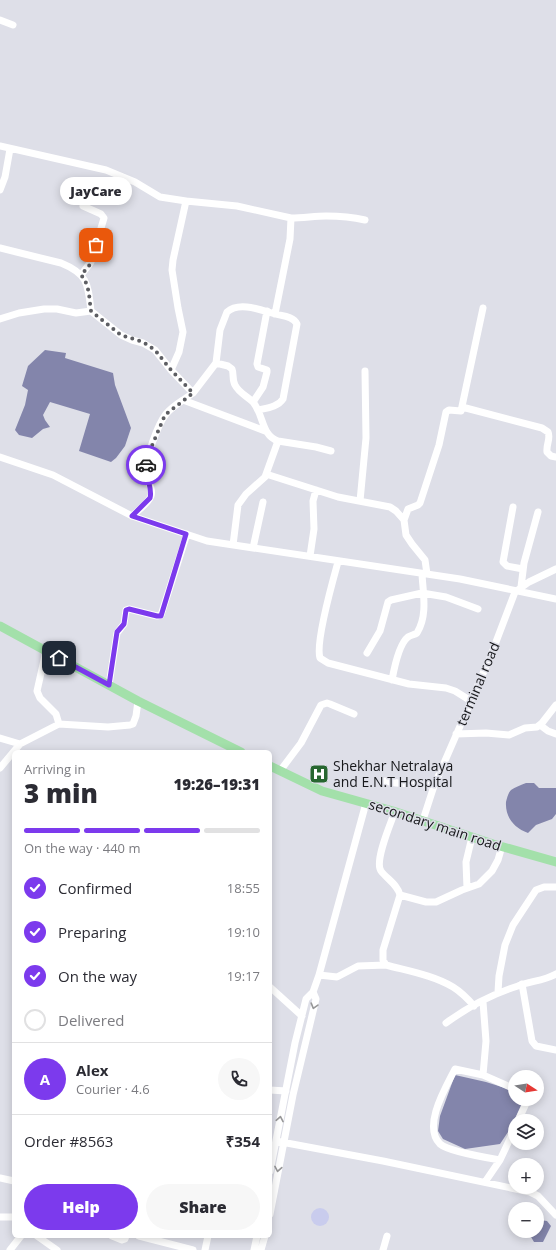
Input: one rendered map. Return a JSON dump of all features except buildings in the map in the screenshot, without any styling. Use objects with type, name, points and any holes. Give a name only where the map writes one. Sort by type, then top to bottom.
[{"type":"main road","points":[[0,626],[138,701],[237,750]]},
{"type":"main road","name":"secondary main road","points":[[272,767],[322,791],[395,811],[472,837],[556,862]]},
{"type":"street","points":[[0,20],[13,25]]},
{"type":"street","points":[[0,146],[106,170],[135,182],[160,197],[237,206],[291,218],[326,216],[348,217],[365,220]]},
{"type":"street","points":[[0,190],[5,177],[10,149]]},
{"type":"street","points":[[171,370],[179,352],[183,332],[172,270],[186,201]]},
{"type":"street","points":[[81,275],[91,262],[104,218],[101,214],[83,206]]},
{"type":"street","points":[[276,314],[290,239],[291,218]]},
{"type":"street","points":[[0,248],[61,262],[81,275],[88,288],[91,311],[121,335],[143,342],[155,350],[171,370],[193,393]]},
{"type":"street","points":[[132,516],[150,498],[152,491],[146,473],[147,458],[161,421],[169,411],[193,393],[216,363],[220,330],[227,312],[230,309],[249,307],[292,318],[295,321],[297,328],[283,399],[276,405],[258,410]]},
{"type":"street","points":[[392,680],[404,642],[409,636],[418,632],[424,604],[422,593],[425,574],[425,560],[406,535],[404,520],[408,509],[418,505],[422,499],[439,445],[447,411],[461,412],[483,308]]},
{"type":"street","points":[[0,319],[19,313],[44,309],[57,309],[76,313],[91,311]]},
{"type":"street","points":[[253,402],[263,387],[267,372],[267,370],[260,368],[257,365],[267,311]]},
{"type":"street","points":[[216,363],[230,367],[233,373],[234,384],[238,391],[253,402],[258,410],[266,431],[271,437],[278,442],[316,447],[331,451]]},
{"type":"street","points":[[360,501],[366,438],[365,370]]},
{"type":"street","points":[[183,400],[266,431]]},
{"type":"street","points":[[462,407],[542,428],[549,434],[547,452],[551,456],[556,457]]},
{"type":"street","points":[[233,545],[238,505],[246,494],[265,477],[278,442]]},
{"type":"street","points":[[0,459],[53,475],[132,516],[207,541],[310,556],[338,562],[460,579],[518,589],[556,599]]},
{"type":"street","points":[[266,474],[338,497],[390,507],[404,520]]},
{"type":"street","points":[[310,556],[314,529],[314,501],[316,490]]},
{"type":"street","points":[[253,548],[263,502]]},
{"type":"street","points":[[513,507],[503,562],[505,565],[523,569]]},
{"type":"street","name":"terminal road","points":[[423,820],[434,786],[518,589],[538,512]]},
{"type":"street","points":[[109,685],[117,632],[124,624],[126,610],[129,609],[161,616],[186,534]]},
{"type":"street","points":[[338,562],[322,630],[319,652],[320,658],[328,662],[392,680],[409,684],[446,688],[455,691],[471,701]]},
{"type":"street","points":[[518,589],[556,569]]},
{"type":"street","points":[[367,653],[380,631],[389,601],[422,593],[446,597],[478,609]]},
{"type":"street","points":[[46,651],[37,691],[40,698],[56,714],[58,724]]},
{"type":"street","points":[[15,750],[20,744],[58,724],[108,727],[133,724],[138,701]]},
{"type":"street","points":[[280,771],[300,743],[321,705],[327,703],[354,714]]},
{"type":"street","points":[[456,734],[491,733],[509,735],[526,728],[540,725],[556,705]]},
{"type":"street","points":[[540,725],[548,731],[556,734]]},
{"type":"street","points":[[0,738],[20,744]]},
{"type":"street","points":[[0,768],[12,754]]},
{"type":"street","points":[[386,781],[397,784],[421,784],[434,786]]},
{"type":"street","points":[[280,1142],[289,1074],[306,999],[313,992],[319,975],[366,803]]},
{"type":"street","points":[[386,965],[383,960],[383,950],[400,895],[398,890],[381,870],[379,864],[380,854],[395,811]]},
{"type":"street","points":[[467,888],[466,862],[472,837]]},
{"type":"street","points":[[400,895],[432,902],[439,901],[479,884],[492,871],[502,846]]},
{"type":"street","points":[[498,992],[505,945],[513,925],[536,890],[544,887],[556,887]]},
{"type":"street","points":[[319,975],[337,977],[358,966],[386,965],[417,973],[446,983],[460,992],[474,1006]]},
{"type":"street","points":[[446,1023],[460,1013],[483,1002],[498,992],[522,984],[543,980],[556,974]]},
{"type":"street","points":[[522,984],[532,1041],[536,1046],[556,1050]]},
{"type":"street","points":[[272,989],[302,1016]]},
{"type":"street","points":[[272,1162],[275,1149],[280,1142],[316,999],[313,992]]},
{"type":"street","points":[[483,1002],[486,1041],[483,1075]]},
{"type":"street","points":[[500,1160],[455,1150],[441,1145],[434,1135],[433,1125],[441,1097],[455,1069],[483,1075],[508,1086]]},
{"type":"street","points":[[289,1074],[297,1076]]},
{"type":"street","points":[[272,1090],[286,1091]]},
{"type":"street","points":[[280,1142],[520,1189],[538,1196],[556,1215]]},
{"type":"street","points":[[485,1182],[500,1160],[508,1143]]},
{"type":"street","points":[[272,1188],[275,1149]]},
{"type":"street","points":[[0,1178],[12,1181]]},
{"type":"street","points":[[0,1217],[12,1217]]},
{"type":"street","points":[[383,1250],[387,1236]]},
{"type":"street","points":[[10,1250],[19,1238]]},
{"type":"street","points":[[40,1238],[57,1250]]},
{"type":"street","points":[[147,1238],[193,1250]]},
{"type":"street","points":[[205,1250],[208,1238]]},
{"type":"street","points":[[254,1250],[257,1238]]},
{"type":"street","points":[[261,1250],[264,1238]]},
{"type":"shaded area","points":[[45,350],[66,353],[65,358],[113,373],[115,385],[131,428],[125,446],[111,462],[79,451],[90,414],[50,402],[43,415],[50,427],[43,429],[32,438],[19,435],[15,430],[25,405],[28,390],[22,386],[28,366]]},
{"type":"shaded area","points":[[526,783],[534,783],[539,788],[556,788],[556,814],[552,819],[536,825],[528,833],[523,831],[511,821],[506,807],[506,802],[510,791]]},
{"type":"shaded area","points":[[455,1075],[505,1088],[508,1090],[508,1106],[521,1106],[517,1114],[508,1114],[508,1132],[500,1144],[465,1149],[443,1139],[438,1131],[440,1116]]},
{"type":"shaded area","points":[[316,1208],[324,1208],[329,1213],[327,1224],[324,1226],[316,1226],[311,1221],[311,1213]]},
{"type":"shaded area","points":[[544,1221],[547,1221],[551,1226],[543,1242],[534,1242],[532,1238],[544,1238]]},
{"type":"way so far","points":[[96,245],[89,266],[81,275],[87,283],[91,311],[121,335],[149,345],[193,393],[169,411],[161,421],[147,458],[146,465]]},
{"type":"place","name":"JayCare","points":[[96,245]]},
{"type":"place","name":"Shekhar Netralaya and E.N.T Hospital","points":[[319,774]]},
{"type":"route","points":[[59,658],[109,685],[117,632],[124,624],[125,611],[129,609],[161,616],[186,534],[132,516],[150,498],[152,491],[147,478],[146,465]]}]
